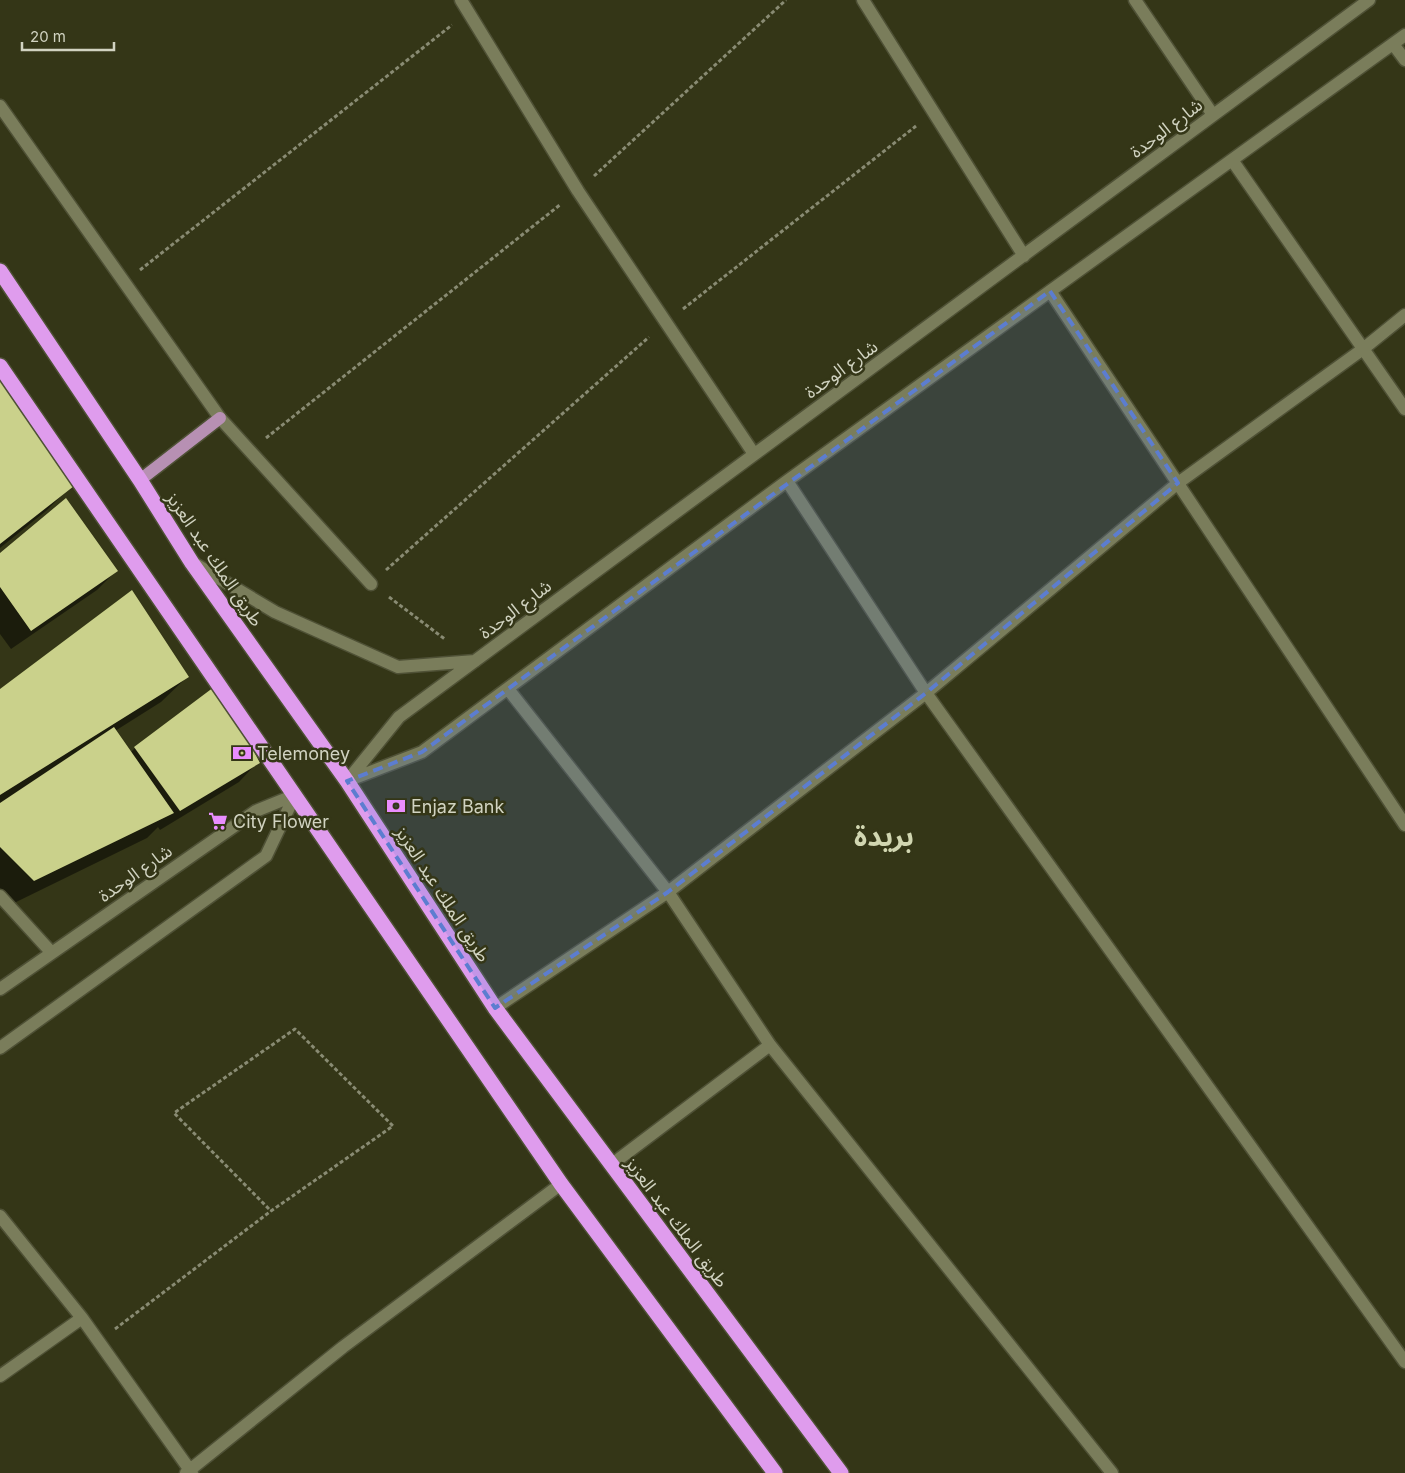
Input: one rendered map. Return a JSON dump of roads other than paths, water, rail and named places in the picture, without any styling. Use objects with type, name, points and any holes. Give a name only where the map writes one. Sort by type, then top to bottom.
[{"type":"highway","name":"طريق الملك عبد العزيز","points":[[0,271],[140,480],[192,563],[347,780],[495,1008],[841,1473]]},
{"type":"highway","points":[[0,366],[561,1184],[776,1473]]},
{"type":"main road","points":[[140,480],[220,418]]},
{"type":"street","points":[[461,0],[578,190],[754,454]]},
{"type":"street","points":[[863,0],[1024,256]]},
{"type":"street","points":[[1136,0],[1213,115]]},
{"type":"street","name":"شارع الوحدة","points":[[347,780],[399,717],[1369,0]]},
{"type":"street","points":[[347,780],[422,752],[787,481],[1405,35]]},
{"type":"street","points":[[1393,44],[1405,60]]},
{"type":"street","points":[[0,106],[220,418],[371,584]]},
{"type":"street","points":[[1232,160],[1405,409]]},
{"type":"street","points":[[1050,291],[1405,825]]},
{"type":"street","points":[[495,1008],[668,892],[926,693],[1178,484],[1363,349],[1405,314]]},
{"type":"street","points":[[787,481],[926,693],[1405,1362]]},
{"type":"street","points":[[192,563],[276,612],[398,667],[475,661]]},
{"type":"street","points":[[508,689],[668,892],[770,1045],[1112,1473]]},
{"type":"street","points":[[0,1048],[266,856],[295,795]]},
{"type":"street","name":"شارع الوحدة","points":[[0,989],[256,811],[295,795]]},
{"type":"street","points":[[0,896],[52,952]]},
{"type":"street","points":[[611,1165],[770,1045]]},
{"type":"street","points":[[0,1216],[99,1341],[189,1472],[343,1346],[561,1184]]},
{"type":"street","points":[[0,1376],[82,1318]]},
{"type":"place","name":"Telemoney","points":[[242,753]]},
{"type":"place","name":"Enjaz Bank","points":[[396,806]]},
{"type":"place","name":"City Flower","points":[[218,821]]},
{"type":"district","name":"بريدة","points":[[884,836]]}]
